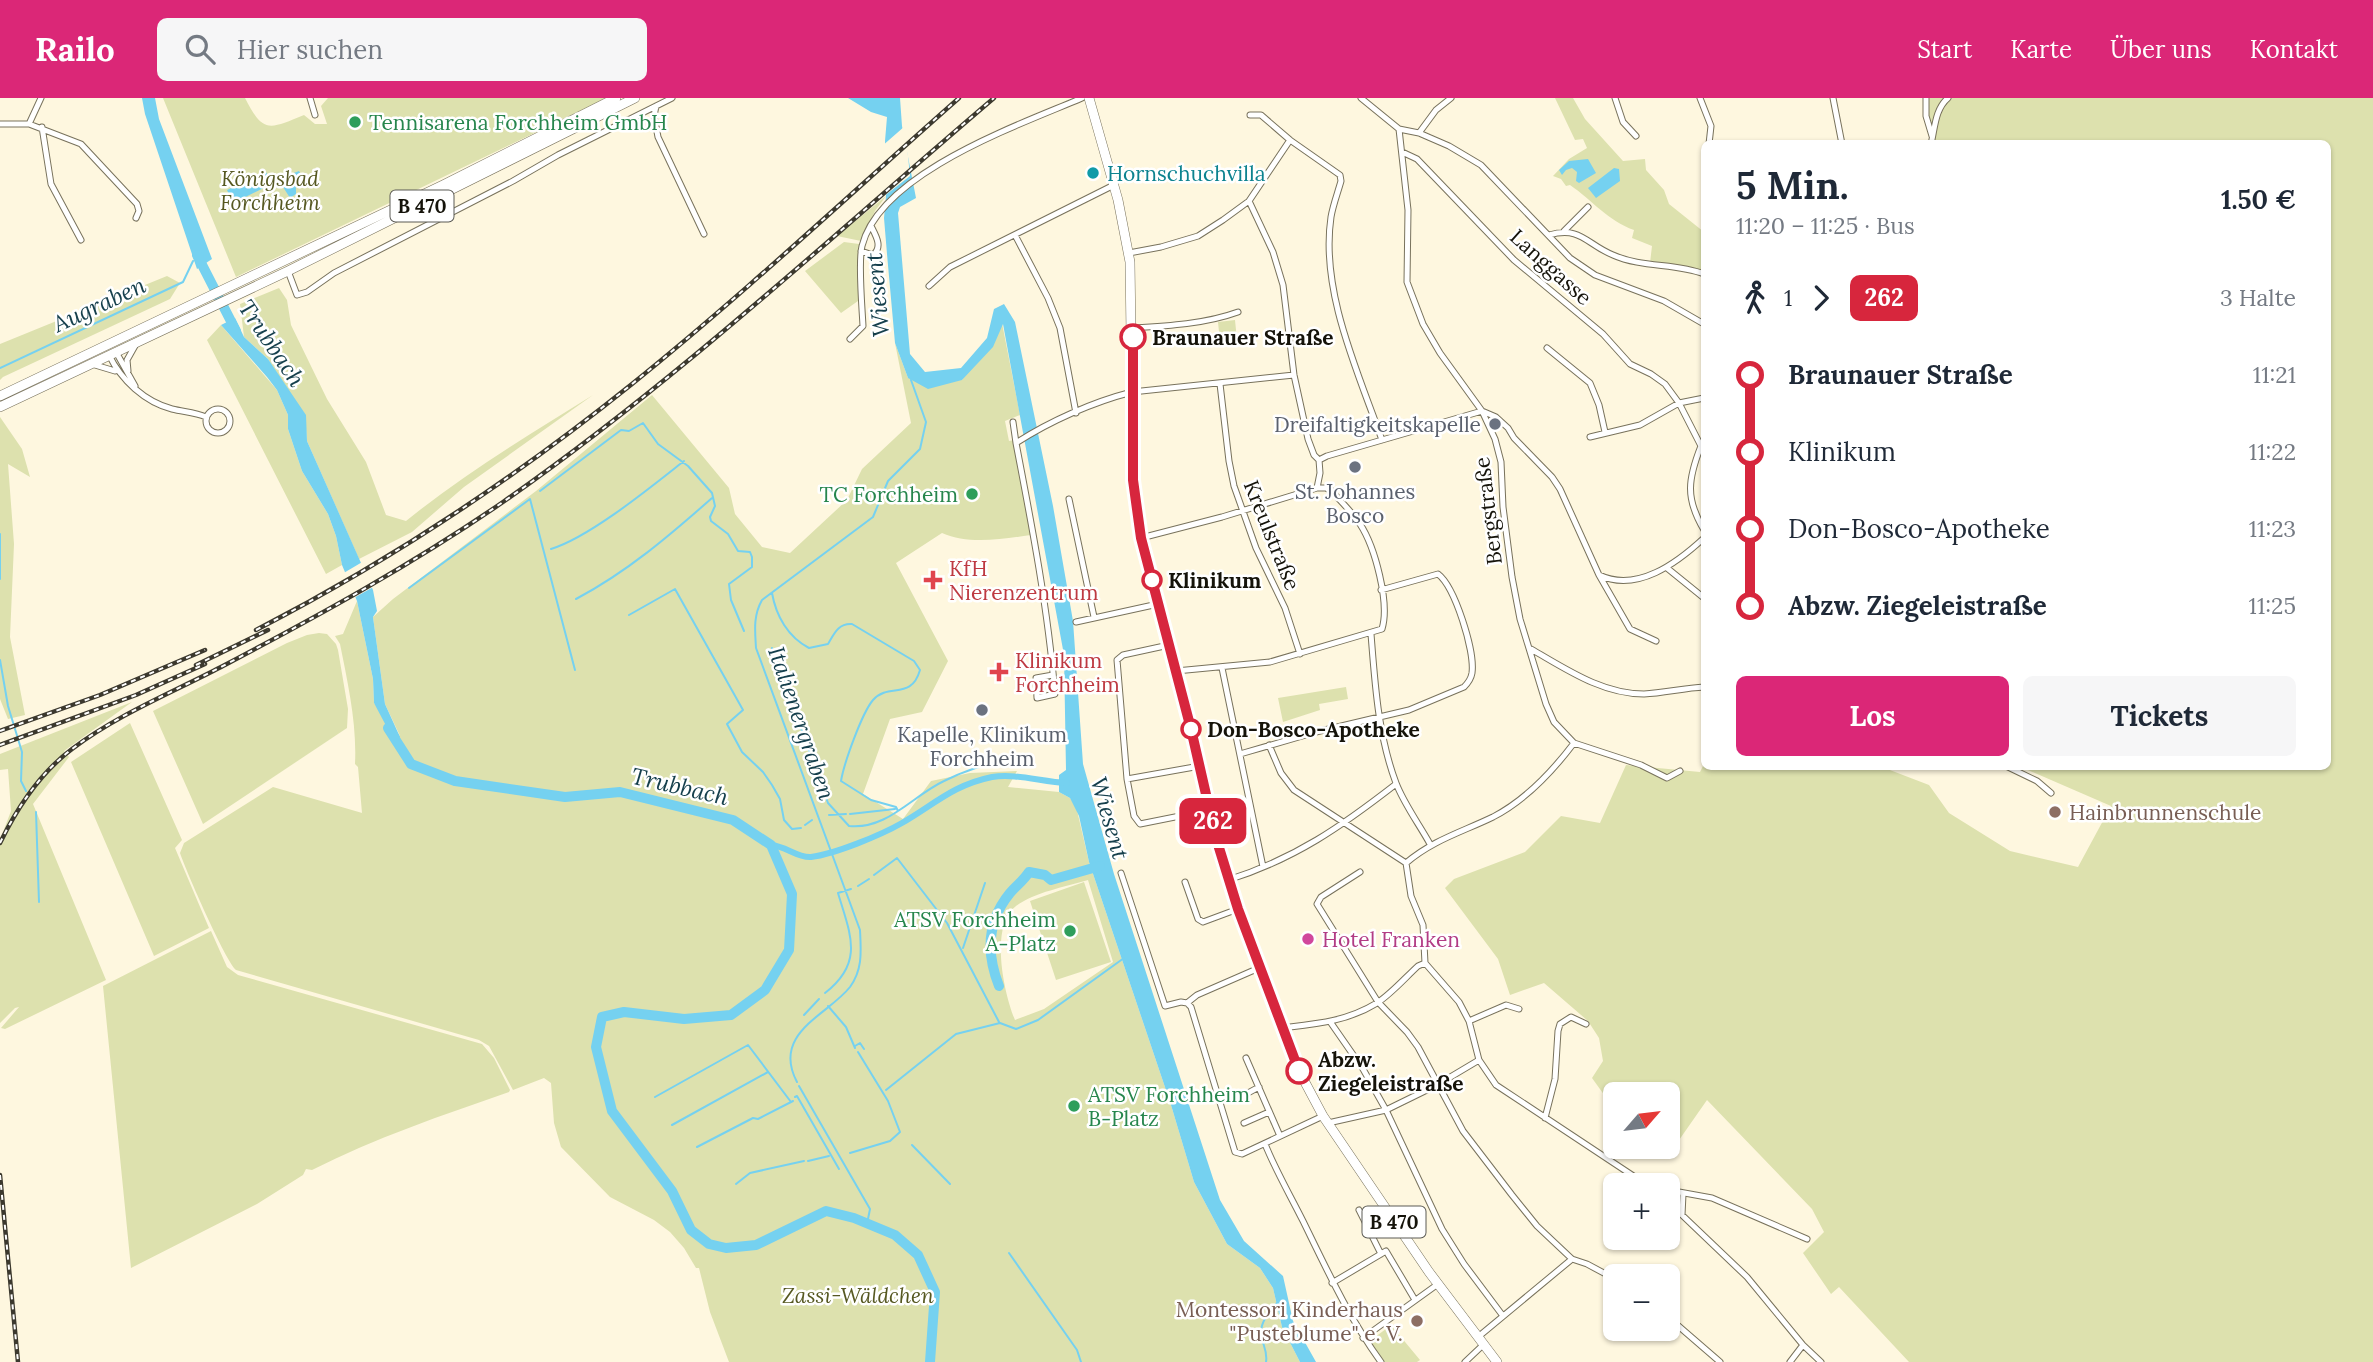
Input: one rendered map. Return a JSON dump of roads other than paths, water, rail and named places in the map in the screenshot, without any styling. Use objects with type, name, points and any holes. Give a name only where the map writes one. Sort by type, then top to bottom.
[{"type":"main road","name":"B 470","points":[[0,396],[110,349],[201,305],[240,294],[285,267],[616,98]]},
{"type":"main road","name":"B 470","points":[[0,407],[88,365],[110,349],[138,342],[234,284],[285,267],[635,98]]},
{"type":"main road","name":"B 470","points":[[1090,98],[1129,253],[1133,480],[1141,538],[1216,838],[1255,970],[1299,1071],[1325,1120],[1438,1284],[1497,1362]]},
{"type":"street","points":[[29,124],[41,98]]},
{"type":"street","points":[[310,98],[315,116]]},
{"type":"street","points":[[285,267],[297,295],[307,292],[334,272],[672,98]]},
{"type":"street","points":[[850,339],[863,326],[861,251],[870,226],[883,209],[912,181],[947,158],[1082,98]]},
{"type":"street","points":[[1361,98],[1399,129],[1419,133],[1449,146],[1481,165],[1570,258],[1595,275],[1664,301],[1701,322]]},
{"type":"street","points":[[1419,133],[1436,110],[1451,98]]},
{"type":"street","points":[[1615,98],[1623,122],[1636,136]]},
{"type":"street","points":[[1700,98],[1711,126],[1709,140]]},
{"type":"street","points":[[1833,98],[1841,140]]},
{"type":"street","points":[[1926,98],[1926,116],[1932,140]]},
{"type":"street","points":[[1932,140],[1935,119],[1942,102],[1948,98]]},
{"type":"street","points":[[656,106],[654,116],[658,137],[704,234]]},
{"type":"street","points":[[1251,115],[1261,115],[1290,140],[1339,175],[1341,181],[1331,216],[1329,252],[1343,332],[1382,440]]},
{"type":"street","points":[[0,124],[42,127],[81,144],[137,204],[139,211],[136,218]]},
{"type":"street","points":[[42,127],[51,184],[81,240]]},
{"type":"street","name":"Bergstraße","points":[[1399,129],[1408,211],[1408,282],[1412,297],[1423,324],[1440,353],[1482,411],[1495,439],[1502,462],[1503,507],[1520,619],[1546,704],[1554,722],[1574,743]]},
{"type":"street","points":[[1129,253],[1198,236],[1249,201],[1290,140]]},
{"type":"street","name":"Langgasse","points":[[1402,152],[1417,159],[1514,260],[1593,326],[1630,364],[1665,384],[1701,442]]},
{"type":"street","points":[[929,286],[950,267],[1114,185]]},
{"type":"street","points":[[1249,201],[1273,252],[1283,285],[1294,375],[1308,439],[1314,455],[1319,460],[1317,488]]},
{"type":"street","points":[[1564,231],[1588,207]]},
{"type":"street","points":[[861,251],[873,255],[878,251],[879,244],[870,226]]},
{"type":"street","points":[[1549,235],[1564,231],[1573,232],[1615,256],[1701,273]]},
{"type":"street","points":[[1015,234],[1048,298],[1060,328],[1076,413]]},
{"type":"street","points":[[1132,328],[1167,326],[1238,312]]},
{"type":"street","points":[[128,374],[127,360],[138,342]]},
{"type":"street","points":[[1546,348],[1590,383],[1599,405],[1605,432]]},
{"type":"street","points":[[110,349],[117,372]]},
{"type":"street","points":[[110,349],[138,389]]},
{"type":"street","points":[[88,365],[103,366],[117,372],[152,401],[206,417]]},
{"type":"street","points":[[1018,441],[1112,397],[1132,392],[1294,375]]},
{"type":"street","name":"Kreulstraße","points":[[1220,384],[1229,461],[1242,510],[1256,548],[1285,608],[1300,654]]},
{"type":"street","points":[[1590,437],[1640,425],[1679,403],[1701,399]]},
{"type":"street","points":[[222,409],[230,417],[229,426],[224,432],[212,432],[207,427],[206,417],[212,410],[222,409]]},
{"type":"street","points":[[1319,460],[1482,411],[1496,417],[1560,489],[1599,575],[1630,629],[1656,641]]},
{"type":"street","points":[[1013,422],[1046,614],[1053,675],[1055,694],[1037,698],[1036,678],[1053,675]]},
{"type":"street","points":[[1701,450],[1692,470],[1690,499],[1701,523]]},
{"type":"street","points":[[1320,473],[1326,488]]},
{"type":"street","points":[[1141,538],[1317,488],[1326,488],[1332,491],[1361,525],[1378,569],[1385,618],[1382,629],[1270,663],[1176,671]]},
{"type":"street","points":[[1069,499],[1094,617]]},
{"type":"street","points":[[1599,575],[1615,581],[1652,575],[1667,568],[1701,540]]},
{"type":"street","points":[[1667,568],[1701,596]]},
{"type":"street","points":[[1240,754],[1409,710],[1464,687],[1470,680],[1472,656],[1445,579],[1438,574],[1381,590]]},
{"type":"street","points":[[1610,591],[1610,586],[1615,581]]},
{"type":"street","points":[[1076,622],[1158,604]]},
{"type":"street","points":[[1371,634],[1379,717],[1396,784],[1430,844]]},
{"type":"street","points":[[1169,645],[1123,655],[1117,660],[1127,779],[1134,816],[1140,824],[1210,810]]},
{"type":"street","points":[[1531,649],[1574,674],[1614,689],[1643,694],[1701,687]]},
{"type":"street","points":[[1222,668],[1263,867]]},
{"type":"street","points":[[1406,863],[1430,844],[1495,816],[1516,802],[1552,773],[1574,743],[1641,765],[1667,778],[1681,771]]},
{"type":"street","points":[[1269,746],[1280,773],[1294,790],[1406,863],[1411,896],[1423,925],[1425,963],[1459,1002],[1469,1021],[1479,1060],[1496,1085],[1629,1173]]},
{"type":"street","points":[[1127,779],[1200,766]]},
{"type":"street","points":[[2014,770],[2037,781],[2050,793]]},
{"type":"street","points":[[1228,880],[1312,845],[1345,824],[1396,784]]},
{"type":"street","points":[[1360,872],[1321,897],[1317,904],[1378,1002],[1413,1040],[1463,1131],[1512,1195],[1538,1226],[1572,1259],[1603,1273]]},
{"type":"street","points":[[1121,873],[1165,1006],[1187,1003],[1197,995],[1255,970]]},
{"type":"street","points":[[1185,882],[1198,919],[1203,922],[1238,909]]},
{"type":"street","points":[[1281,1028],[1331,1023],[1378,1002],[1418,966],[1425,963]]},
{"type":"street","points":[[1187,1003],[1194,1017],[1235,1152],[1242,1154],[1280,1136],[1325,1120],[1386,1110],[1437,1085],[1479,1060]]},
{"type":"street","points":[[1469,1021],[1506,1005],[1519,1009]]},
{"type":"street","points":[[1545,1118],[1555,1079],[1560,1024],[1571,1017],[1587,1024]]},
{"type":"street","points":[[1331,1023],[1363,1069],[1386,1110],[1442,1229],[1503,1316]]},
{"type":"street","points":[[1246,1058],[1280,1136]]},
{"type":"street","points":[[1235,1100],[1259,1087]]},
{"type":"street","points":[[1244,1123],[1269,1112]]},
{"type":"street","points":[[1265,1144],[1332,1283],[1363,1338],[1381,1362]]},
{"type":"street","points":[[1680,1193],[1712,1199],[1807,1239]]},
{"type":"street","points":[[1683,1194],[1682,1215],[1747,1277],[1803,1345],[1821,1362]]},
{"type":"street","points":[[1359,1210],[1381,1254]]},
{"type":"street","points":[[1332,1283],[1386,1251],[1415,1300]]},
{"type":"street","points":[[1465,1362],[1503,1316],[1572,1259]]},
{"type":"street","points":[[1363,1338],[1438,1284]]},
{"type":"street","points":[[1680,1327],[1720,1362]]},
{"type":"street","points":[[1790,1362],[1803,1345]]},
{"type":"water","points":[[142,98],[155,98],[159,119],[212,259],[197,269],[145,114]]},
{"type":"water","points":[[848,98],[900,98],[902,126],[916,198],[900,207],[898,213],[910,354],[925,372],[961,368],[987,338],[994,309],[1004,304],[1015,322],[1053,506],[1073,621],[1083,764],[1114,874],[1220,1200],[1244,1241],[1283,1276],[1293,1321],[1316,1362],[1300,1362],[1282,1327],[1273,1288],[1260,1268],[1227,1244],[1194,1182],[1171,1105],[1089,862],[1079,816],[1070,798],[1059,792],[1059,775],[1066,770],[1064,655],[1003,324],[993,347],[962,380],[928,389],[908,378],[895,343],[884,218],[887,117],[871,112]]},
{"type":"water","points":[[1588,159],[1596,173],[1579,183],[1576,181],[1577,172],[1572,168],[1562,175],[1559,170],[1569,161]]},
{"type":"water","points":[[1614,168],[1619,169],[1620,181],[1596,198],[1588,188]]},
{"type":"water","points":[[299,171],[304,180],[297,184],[292,178],[296,194],[290,198],[278,179]]},
{"type":"water","points":[[266,172],[272,184],[233,203],[227,190]]},
{"type":"water","points":[[235,318],[244,337],[268,359],[306,415],[307,441],[373,590],[377,611],[373,617],[385,704],[400,737],[392,737],[374,703],[373,679],[357,601],[342,565],[328,514],[302,471],[288,429],[288,415],[277,390],[221,325]]},
{"type":"waterway","name":"Trubbach","points":[[197,255],[236,331]]},
{"type":"waterway","name":"Augraben","points":[[0,368],[183,282],[193,261]]},
{"type":"waterway","name":"Italienergraben","points":[[797,1082],[791,1065],[791,1050],[806,1027],[850,987],[860,960],[860,930],[756,648],[756,618],[762,600],[873,517],[888,481],[920,449],[926,422],[911,380]]},
{"type":"waterway","points":[[540,491],[621,430],[629,431],[643,423],[658,444],[688,466],[712,493],[715,506],[711,521],[728,534],[738,551],[750,552],[752,567],[729,584],[731,600],[744,631]]},
{"type":"waterway","points":[[551,549],[602,523],[684,461]]},
{"type":"waterway","points":[[576,599],[664,540],[712,498]]},
{"type":"waterway","points":[[409,588],[530,499],[575,670]]},
{"type":"waterway","name":"Augraben","points":[[0,534],[0,579]]},
{"type":"waterway","points":[[629,615],[675,589],[743,710],[727,724],[742,752],[772,785],[780,799],[784,820],[792,829],[801,828]]},
{"type":"waterway","points":[[772,593],[784,625],[795,638],[809,648],[828,644],[840,627],[852,624],[914,661],[920,670],[911,685],[886,692],[873,700],[854,739],[841,781],[871,800],[896,807],[898,811]]},
{"type":"waterway","points":[[772,648],[828,803],[849,826],[875,823],[899,811],[932,787],[962,773],[1021,759]]},
{"type":"waterway","name":"Augraben","points":[[0,660],[8,706],[22,752],[21,781],[26,791]]},
{"type":"waterway","name":"Trubbach","points":[[388,728],[411,764],[455,781],[565,797],[620,792],[733,820],[771,845],[792,894],[789,950],[765,990],[731,1015],[684,1019],[624,1012],[602,1017],[596,1047],[612,1111],[672,1191],[691,1230],[709,1244],[726,1248],[756,1245],[826,1211],[854,1218],[895,1235],[918,1255],[935,1292],[930,1362]]},
{"type":"waterway","points":[[771,845],[806,857],[832,852],[882,833],[955,790],[992,777],[1010,776],[1067,783]]},
{"type":"waterway","points":[[850,814],[895,809]]},
{"type":"waterway","name":"Augraben","points":[[36,812],[39,902]]},
{"type":"waterway","points":[[829,815],[846,814]]},
{"type":"waterway","points":[[805,825],[812,820]]},
{"type":"waterway","points":[[874,875],[897,858],[947,923],[999,1022]]},
{"type":"waterway","points":[[999,986],[992,961],[991,938],[997,915],[1010,893],[1029,872],[1045,875],[1051,880],[1100,866]]},
{"type":"waterway","points":[[858,886],[869,879]]},
{"type":"waterway","points":[[963,948],[985,883]]},
{"type":"waterway","points":[[825,993],[838,981],[850,959],[850,934],[838,893],[851,889]]},
{"type":"waterway","points":[[886,1090],[956,1034],[1000,1023],[1016,1029],[1038,1020],[1124,958]]},
{"type":"waterway","points":[[804,1015],[819,999]]},
{"type":"waterway","points":[[828,1006],[846,1027],[855,1048]]},
{"type":"waterway","points":[[855,1046],[860,1043],[864,1049]]},
{"type":"waterway","points":[[655,1097],[748,1045],[791,1102]]},
{"type":"waterway","points":[[850,1153],[890,1141],[900,1132],[888,1101],[858,1052]]},
{"type":"waterway","points":[[672,1125],[768,1072]]},
{"type":"waterway","name":"Italienergraben","points":[[799,1086],[870,1209],[867,1224]]},
{"type":"waterway","points":[[795,1097],[797,1096],[839,1169]]},
{"type":"waterway","points":[[697,1147],[793,1101]]},
{"type":"waterway","points":[[912,1145],[950,1184]]},
{"type":"waterway","points":[[808,1161],[829,1156]]},
{"type":"waterway","points":[[736,1184],[750,1173],[804,1161]]},
{"type":"waterway","points":[[1009,1253],[1077,1350],[1081,1362]]},
{"type":"waterway","name":"Wiesent","points":[[1266,1362],[1261,1330],[1266,1317],[1277,1303]]},
{"type":"railway","points":[[256,630],[403,547],[497,485],[588,419],[715,314],[959,98]]},
{"type":"railway","points":[[0,843],[30,792],[60,758],[72,749],[126,715],[365,589],[503,502],[567,456],[692,357],[994,98]]},
{"type":"railway","points":[[196,665],[268,630]]},
{"type":"railway","points":[[0,731],[100,695],[205,650]]},
{"type":"railway","points":[[0,745],[136,695],[205,664]]},
{"type":"railway","points":[[0,1175],[18,1362]]},
{"type":"place","name":"Tennisarena Forchheim GmbH","points":[[355,122]]},
{"type":"place","name":"Hornschuchvilla","points":[[1093,173]]},
{"type":"place","name":"Braunauer Straße","points":[[1133,337]]},
{"type":"place","name":"Dreifaltigkeitskapelle","points":[[1495,424]]},
{"type":"place","name":"St. Johannes Bosco","points":[[1355,467]]},
{"type":"place","name":"TC Forchheim","points":[[972,494]]},
{"type":"place","name":"KfH Nierenzentrum","points":[[933,580]]},
{"type":"place","name":"Klinikum","points":[[1152,580]]},
{"type":"place","name":"Klinikum Forchheim","points":[[999,672]]},
{"type":"place","name":"Kapelle, Klinikum Forchheim","points":[[982,710]]},
{"type":"place","name":"Don-Bosco-Apotheke","points":[[1191,729]]},
{"type":"place","name":"Hainbrunnenschule","points":[[2055,812]]},
{"type":"place","name":"ATSV Forchheim A-Platz","points":[[1070,931]]},
{"type":"place","name":"Hotel Franken","points":[[1308,939]]},
{"type":"place","name":"Abzw. Ziegeleistraße","points":[[1299,1071]]},
{"type":"place","name":"ATSV Forchheim B-Platz","points":[[1074,1106]]},
{"type":"place","name":"Montessori Kinderhaus \"Pusteblume\" e. V.","points":[[1417,1321]]},
{"type":"park label","name":"Königsbad Forchheim","points":[[270,190]]},
{"type":"park label","name":"Zassi-Wäldchen","points":[[858,1295]]}]
